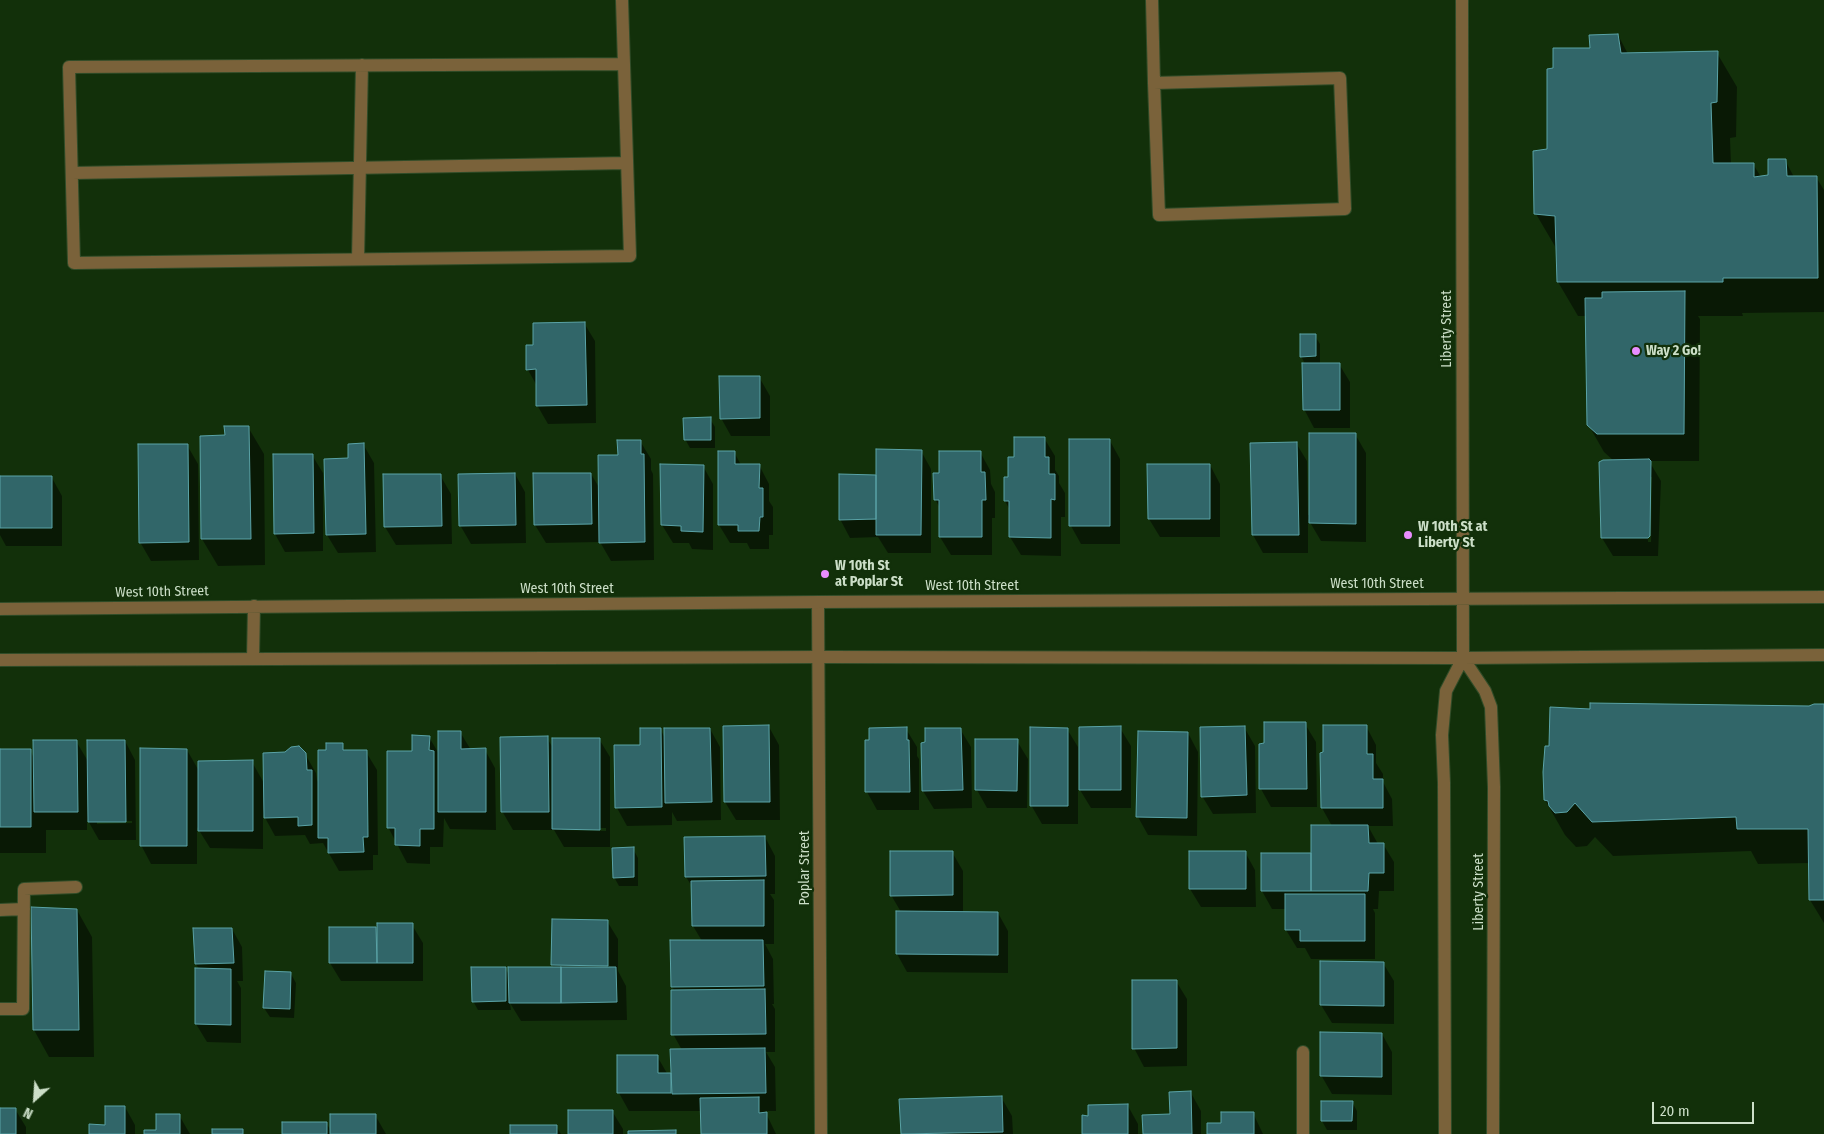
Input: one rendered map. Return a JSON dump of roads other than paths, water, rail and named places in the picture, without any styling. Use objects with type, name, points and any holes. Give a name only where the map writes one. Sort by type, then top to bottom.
[{"type":"street","points":[[622,0],[624,64],[627,163],[630,256],[74,263],[69,67],[624,64]]},
{"type":"street","points":[[1152,0],[1154,83],[1159,215],[1345,209],[1340,78],[1154,83]]},
{"type":"street","name":"Liberty Street","points":[[1445,1134],[1444,793],[1442,735],[1446,691],[1463,658],[1462,0]]},
{"type":"street","points":[[358,259],[362,65]]},
{"type":"street","points":[[72,174],[627,163]]},
{"type":"street","name":"West 10th Street","points":[[0,609],[818,602],[1824,597]]},
{"type":"street","name":"Poplar Street","points":[[818,602],[820,657],[821,1134]]},
{"type":"street","points":[[253,659],[254,606]]},
{"type":"street","points":[[0,660],[820,657],[1463,658],[1824,655]]},
{"type":"street","name":"Liberty Street","points":[[1463,658],[1485,691],[1491,707],[1494,787],[1493,1134]]},
{"type":"street","points":[[0,1009],[23,1009],[24,889],[76,887]]},
{"type":"street","points":[[0,910],[24,909]]},
{"type":"street","points":[[1303,1052],[1303,1134]]},
{"type":"place","name":"Way 2 Go!","points":[[1636,351]]},
{"type":"place","name":"W 10th St at Liberty St","points":[[1408,535]]},
{"type":"place","name":"W 10th St at Poplar St","points":[[825,574]]}]
